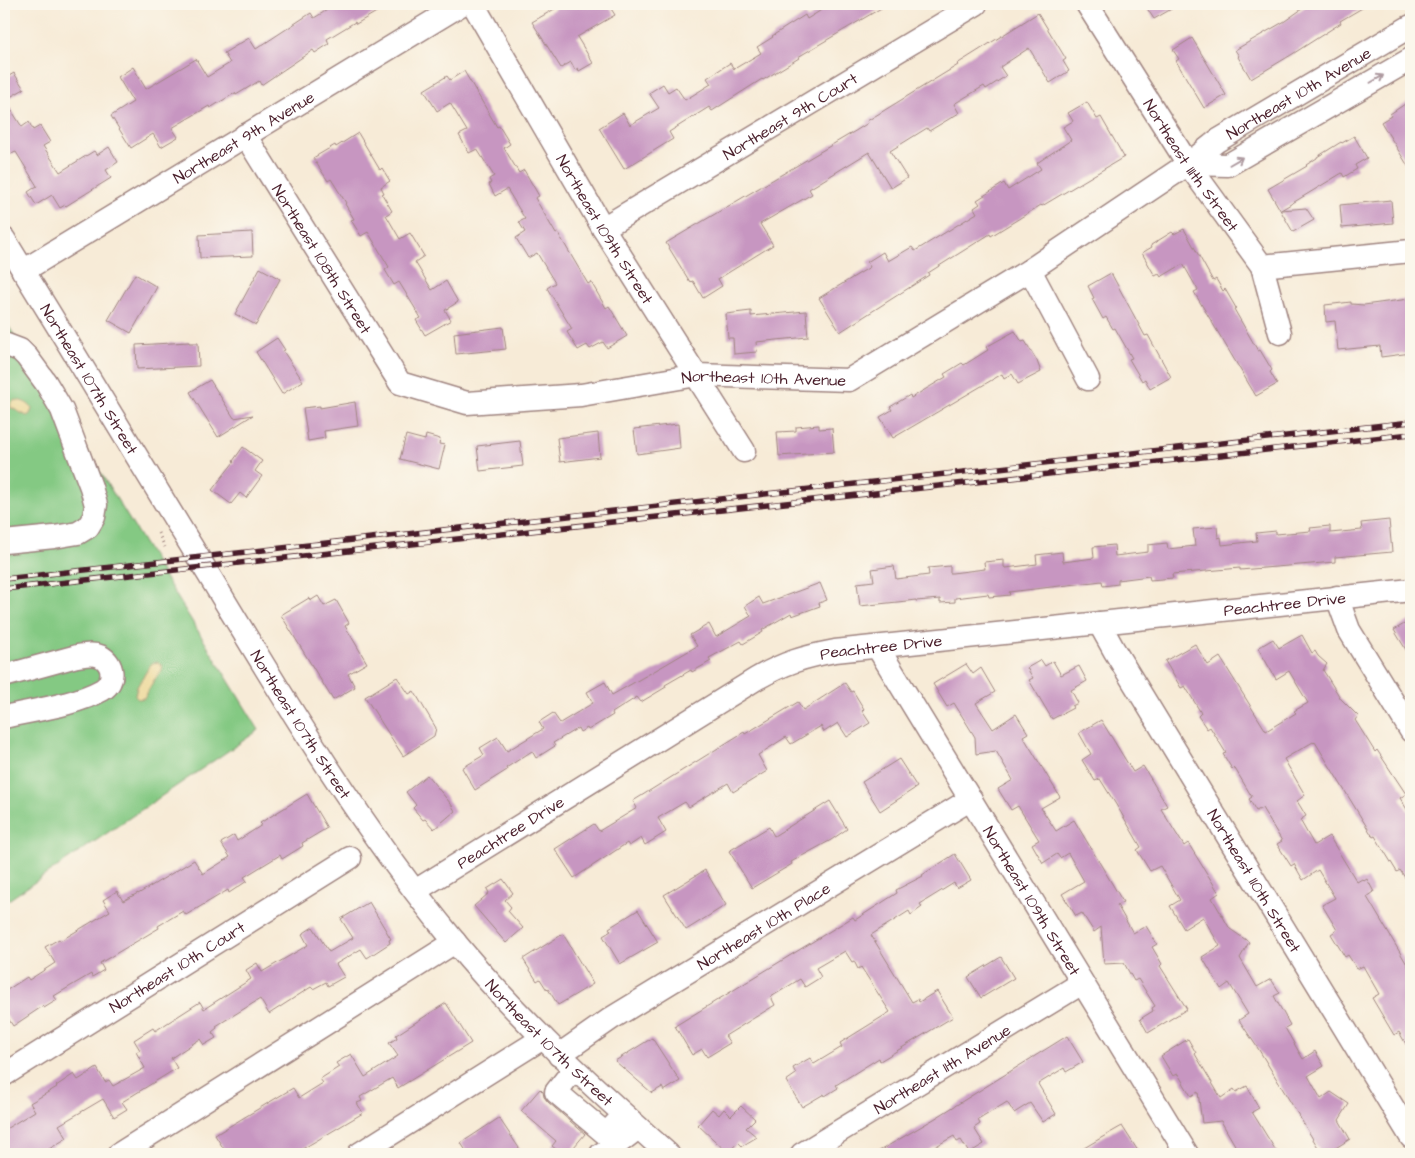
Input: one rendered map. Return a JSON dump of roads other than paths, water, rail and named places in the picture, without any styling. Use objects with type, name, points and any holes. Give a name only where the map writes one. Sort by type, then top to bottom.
[{"type":"street","name":"Northeast 9th Avenue","points":[[23,271],[462,4]]},
{"type":"street","name":"Northeast 109th Street","points":[[473,4],[603,228],[744,451]]},
{"type":"street","name":"Northeast 9th Court","points":[[603,228],[976,4]]},
{"type":"street","name":"Northeast 111th Street","points":[[1087,4],[1188,164],[1262,266],[1280,333]]},
{"type":"street","name":"Northeast 10th Avenue","points":[[400,383],[467,403],[581,395],[697,375],[849,380],[1030,270],[1188,164],[1217,141],[1411,26]]},
{"type":"street","name":"Northeast 10th Avenue","points":[[1188,164],[1228,165],[1411,60]]},
{"type":"street","name":"Northeast 108th Street","points":[[245,135],[400,383]]},
{"type":"street","name":"Northeast 107th Street","points":[[4,239],[302,728],[355,808],[415,891],[455,942],[495,988],[543,1038],[668,1154]]},
{"type":"street","points":[[1262,266],[1411,251]]},
{"type":"street","points":[[1030,270],[1088,379]]},
{"type":"street","points":[[4,344],[20,350],[28,357],[62,410],[91,487],[96,506],[94,517],[88,527],[78,533],[54,538],[4,542]]},
{"type":"street","name":"Peachtree Drive","points":[[415,891],[747,684],[795,660],[835,652],[1411,590]]},
{"type":"street","points":[[1337,597],[1349,630],[1411,731]]},
{"type":"street","name":"Northeast 110th Street","points":[[1100,623],[1114,650],[1411,1137]]},
{"type":"street","name":"Northeast 109th Street","points":[[878,648],[1188,1154]]},
{"type":"street","points":[[4,676],[88,654],[101,657],[110,666],[112,678],[102,690],[85,698],[4,717]]},
{"type":"street","name":"Northeast 10th Place","points":[[567,1062],[612,1018],[971,799]]},
{"type":"street","name":"Northeast 10th Court","points":[[4,1075],[350,858]]},
{"type":"street","points":[[119,1154],[455,942]]},
{"type":"street","name":"Northeast 11th Avenue","points":[[802,1154],[1082,983]]},
{"type":"street","points":[[359,1154],[543,1038]]},
{"type":"street","points":[[615,1151],[631,1121]]},
{"type":"railway","points":[[4,579],[1411,422]]},
{"type":"railway","points":[[4,589],[1411,434]]}]
